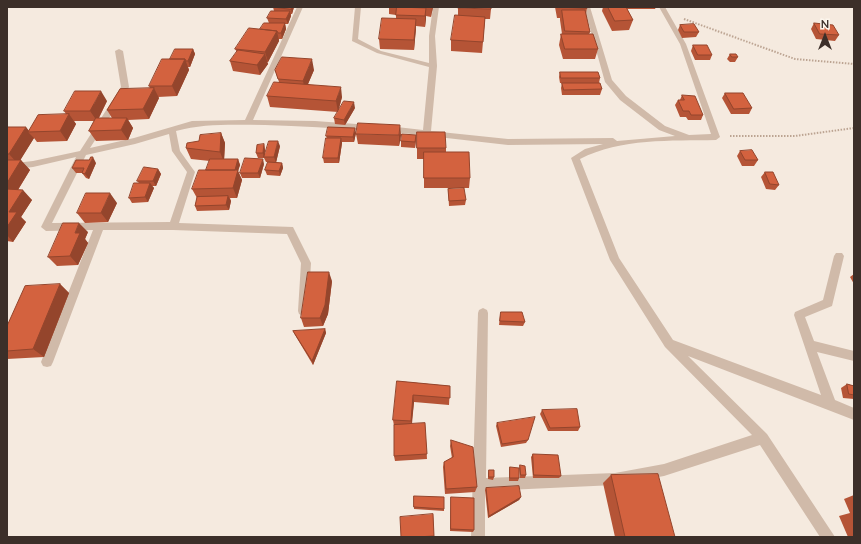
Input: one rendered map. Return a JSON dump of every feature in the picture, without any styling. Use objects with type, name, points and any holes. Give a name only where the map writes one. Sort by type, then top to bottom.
[{"type":"street","points":[[248,122],[300,7]]},
{"type":"street","points":[[358,7],[354,40],[379,52],[433,66]]},
{"type":"street","points":[[427,134],[433,66],[432,36],[436,7]]},
{"type":"street","points":[[587,7],[608,80],[623,98],[644,112],[662,128],[689,138]]},
{"type":"street","points":[[7,167],[34,164],[83,152],[135,142],[192,124],[248,122],[315,124],[390,129],[508,142],[631,141],[716,137],[683,44],[663,9]]},
{"type":"street","points":[[119,50],[125,87],[83,152],[46,227],[173,226],[290,230],[306,263],[303,311]]},
{"type":"street","points":[[172,130],[176,151],[192,172],[173,226]]},
{"type":"street","points":[[631,141],[584,152],[575,158],[615,260],[669,344],[763,438],[828,537]]},
{"type":"street","points":[[47,362],[99,227]]},
{"type":"street","points":[[830,404],[799,315],[828,303],[839,256]]},
{"type":"street","points":[[478,537],[483,313]]},
{"type":"street","points":[[669,344],[854,414]]},
{"type":"street","points":[[809,345],[854,356]]},
{"type":"street","points":[[479,485],[615,479],[664,470],[763,438]]},
{"type":"path","points":[[663,9],[795,59],[854,64]]},
{"type":"path","points":[[716,137],[795,136],[854,128]]},
{"type":"building","points":[[273,7],[292,7],[291,9]]},
{"type":"building","points":[[397,7],[426,8],[425,16],[396,15]]},
{"type":"building","points":[[491,7],[491,9],[458,8]]},
{"type":"building","points":[[559,7],[587,7],[587,8]]},
{"type":"building","points":[[608,7],[626,7],[633,20],[615,21]]},
{"type":"building","points":[[562,10],[585,10],[590,32],[565,31]]},
{"type":"building","points":[[271,11],[290,11],[286,19],[267,18]]},
{"type":"building","points":[[455,15],[485,17],[483,42],[451,40]]},
{"type":"building","points":[[382,18],[416,19],[414,40],[379,39]]},
{"type":"building","points":[[264,23],[285,23],[281,33],[278,33],[277,31],[260,29]]},
{"type":"building","points":[[814,23],[833,25],[839,35],[820,34]]},
{"type":"building","points":[[694,24],[699,32],[684,32],[680,25]]},
{"type":"building","points":[[249,28],[277,31],[265,52],[235,49]]},
{"type":"building","points":[[561,34],[593,34],[598,49],[565,49]]},
{"type":"building","points":[[693,45],[707,45],[712,55],[698,55]]},
{"type":"building","points":[[175,49],[193,49],[188,61],[186,61],[185,59],[170,59]]},
{"type":"building","points":[[238,50],[265,54],[257,65],[230,61]]},
{"type":"building","points":[[730,54],[736,54],[738,57],[732,57]]},
{"type":"building","points":[[282,57],[312,59],[303,81],[278,79],[275,70]]},
{"type":"building","points":[[162,59],[185,59],[172,86],[149,86]]},
{"type":"building","points":[[560,72],[598,72],[600,78],[561,78]]},
{"type":"building","points":[[274,82],[341,87],[336,101],[267,96]]},
{"type":"building","points":[[562,83],[600,83],[602,89],[564,90]]},
{"type":"building","points":[[154,88],[143,109],[107,110],[120,89]]},
{"type":"building","points":[[75,91],[101,91],[90,111],[64,111]]},
{"type":"building","points":[[725,93],[743,93],[752,108],[734,109]]},
{"type":"building","points":[[682,95],[695,96],[703,115],[691,115],[689,111],[683,111],[678,100],[684,100]]},
{"type":"building","points":[[344,101],[354,102],[344,120],[334,118]]},
{"type":"building","points":[[69,114],[60,131],[28,132],[38,115]]},
{"type":"building","points":[[96,118],[127,118],[121,130],[89,131]]},
{"type":"building","points":[[358,123],[400,125],[399,135],[356,134]]},
{"type":"building","points":[[7,127],[26,127],[9,154],[7,154]]},
{"type":"building","points":[[328,127],[355,128],[353,137],[326,136]]},
{"type":"building","points":[[417,132],[445,132],[446,148],[417,148]]},
{"type":"building","points":[[221,133],[220,152],[186,148],[187,143],[199,141],[200,135]]},
{"type":"building","points":[[402,134],[416,135],[415,142],[401,141]]},
{"type":"building","points":[[326,138],[341,138],[338,158],[323,158]]},
{"type":"building","points":[[269,141],[278,141],[274,157],[264,157]]},
{"type":"building","points":[[264,144],[263,153],[256,153],[257,145]]},
{"type":"building","points":[[752,150],[758,160],[745,160],[740,151]]},
{"type":"building","points":[[424,152],[469,152],[470,178],[424,178]]},
{"type":"building","points":[[93,157],[85,174],[82,173],[84,168],[72,168],[76,160],[89,160]]},
{"type":"building","points":[[245,158],[263,159],[258,173],[240,173]]},
{"type":"building","points":[[210,159],[238,159],[235,170],[206,170]]},
{"type":"building","points":[[7,160],[21,160],[7,183]]},
{"type":"building","points":[[268,162],[282,163],[279,171],[265,170]]},
{"type":"building","points":[[144,167],[158,169],[153,181],[137,181]]},
{"type":"building","points":[[199,170],[238,170],[233,188],[192,189]]},
{"type":"building","points":[[765,172],[773,172],[779,185],[770,184]]},
{"type":"building","points":[[134,183],[150,183],[145,197],[129,198]]},
{"type":"building","points":[[464,188],[466,200],[449,201],[448,189]]},
{"type":"building","points":[[7,189],[23,190],[9,212],[17,212],[7,227]]},
{"type":"building","points":[[86,193],[110,193],[101,213],[77,213]]},
{"type":"building","points":[[228,196],[226,205],[195,206],[197,197]]},
{"type":"building","points":[[63,223],[79,223],[75,233],[80,233],[70,256],[48,257]]},
{"type":"building","points":[[308,272],[329,272],[325,305],[320,318],[301,318]]},
{"type":"building","points":[[60,284],[33,349],[7,351],[7,326],[25,286]]},
{"type":"building","points":[[501,312],[522,312],[525,322],[500,321]]},
{"type":"building","points":[[325,329],[312,361],[293,331]]},
{"type":"building","points":[[397,381],[450,386],[450,398],[413,395],[411,421],[393,420]]},
{"type":"building","points":[[847,384],[854,386],[854,395],[849,394]]},
{"type":"building","points":[[577,409],[580,427],[550,428],[542,410]]},
{"type":"building","points":[[535,417],[528,440],[502,444],[497,423]]},
{"type":"building","points":[[425,423],[427,454],[394,456],[394,425]]},
{"type":"building","points":[[451,440],[473,447],[477,487],[446,489],[444,462],[453,457]]},
{"type":"building","points":[[533,454],[558,455],[561,476],[534,475]]},
{"type":"building","points":[[520,465],[525,466],[526,475],[521,475]]},
{"type":"building","points":[[510,467],[519,468],[519,478],[510,478]]},
{"type":"building","points":[[489,470],[494,470],[494,477],[489,477]]},
{"type":"building","points":[[658,474],[675,537],[625,537],[611,475]]},
{"type":"building","points":[[519,486],[521,497],[489,516],[486,488]]},
{"type":"building","points":[[414,496],[444,497],[444,509],[414,507]]},
{"type":"building","points":[[451,497],[474,498],[474,530],[451,529]]},
{"type":"building","points":[[433,514],[434,536],[401,537],[400,517]]}]
